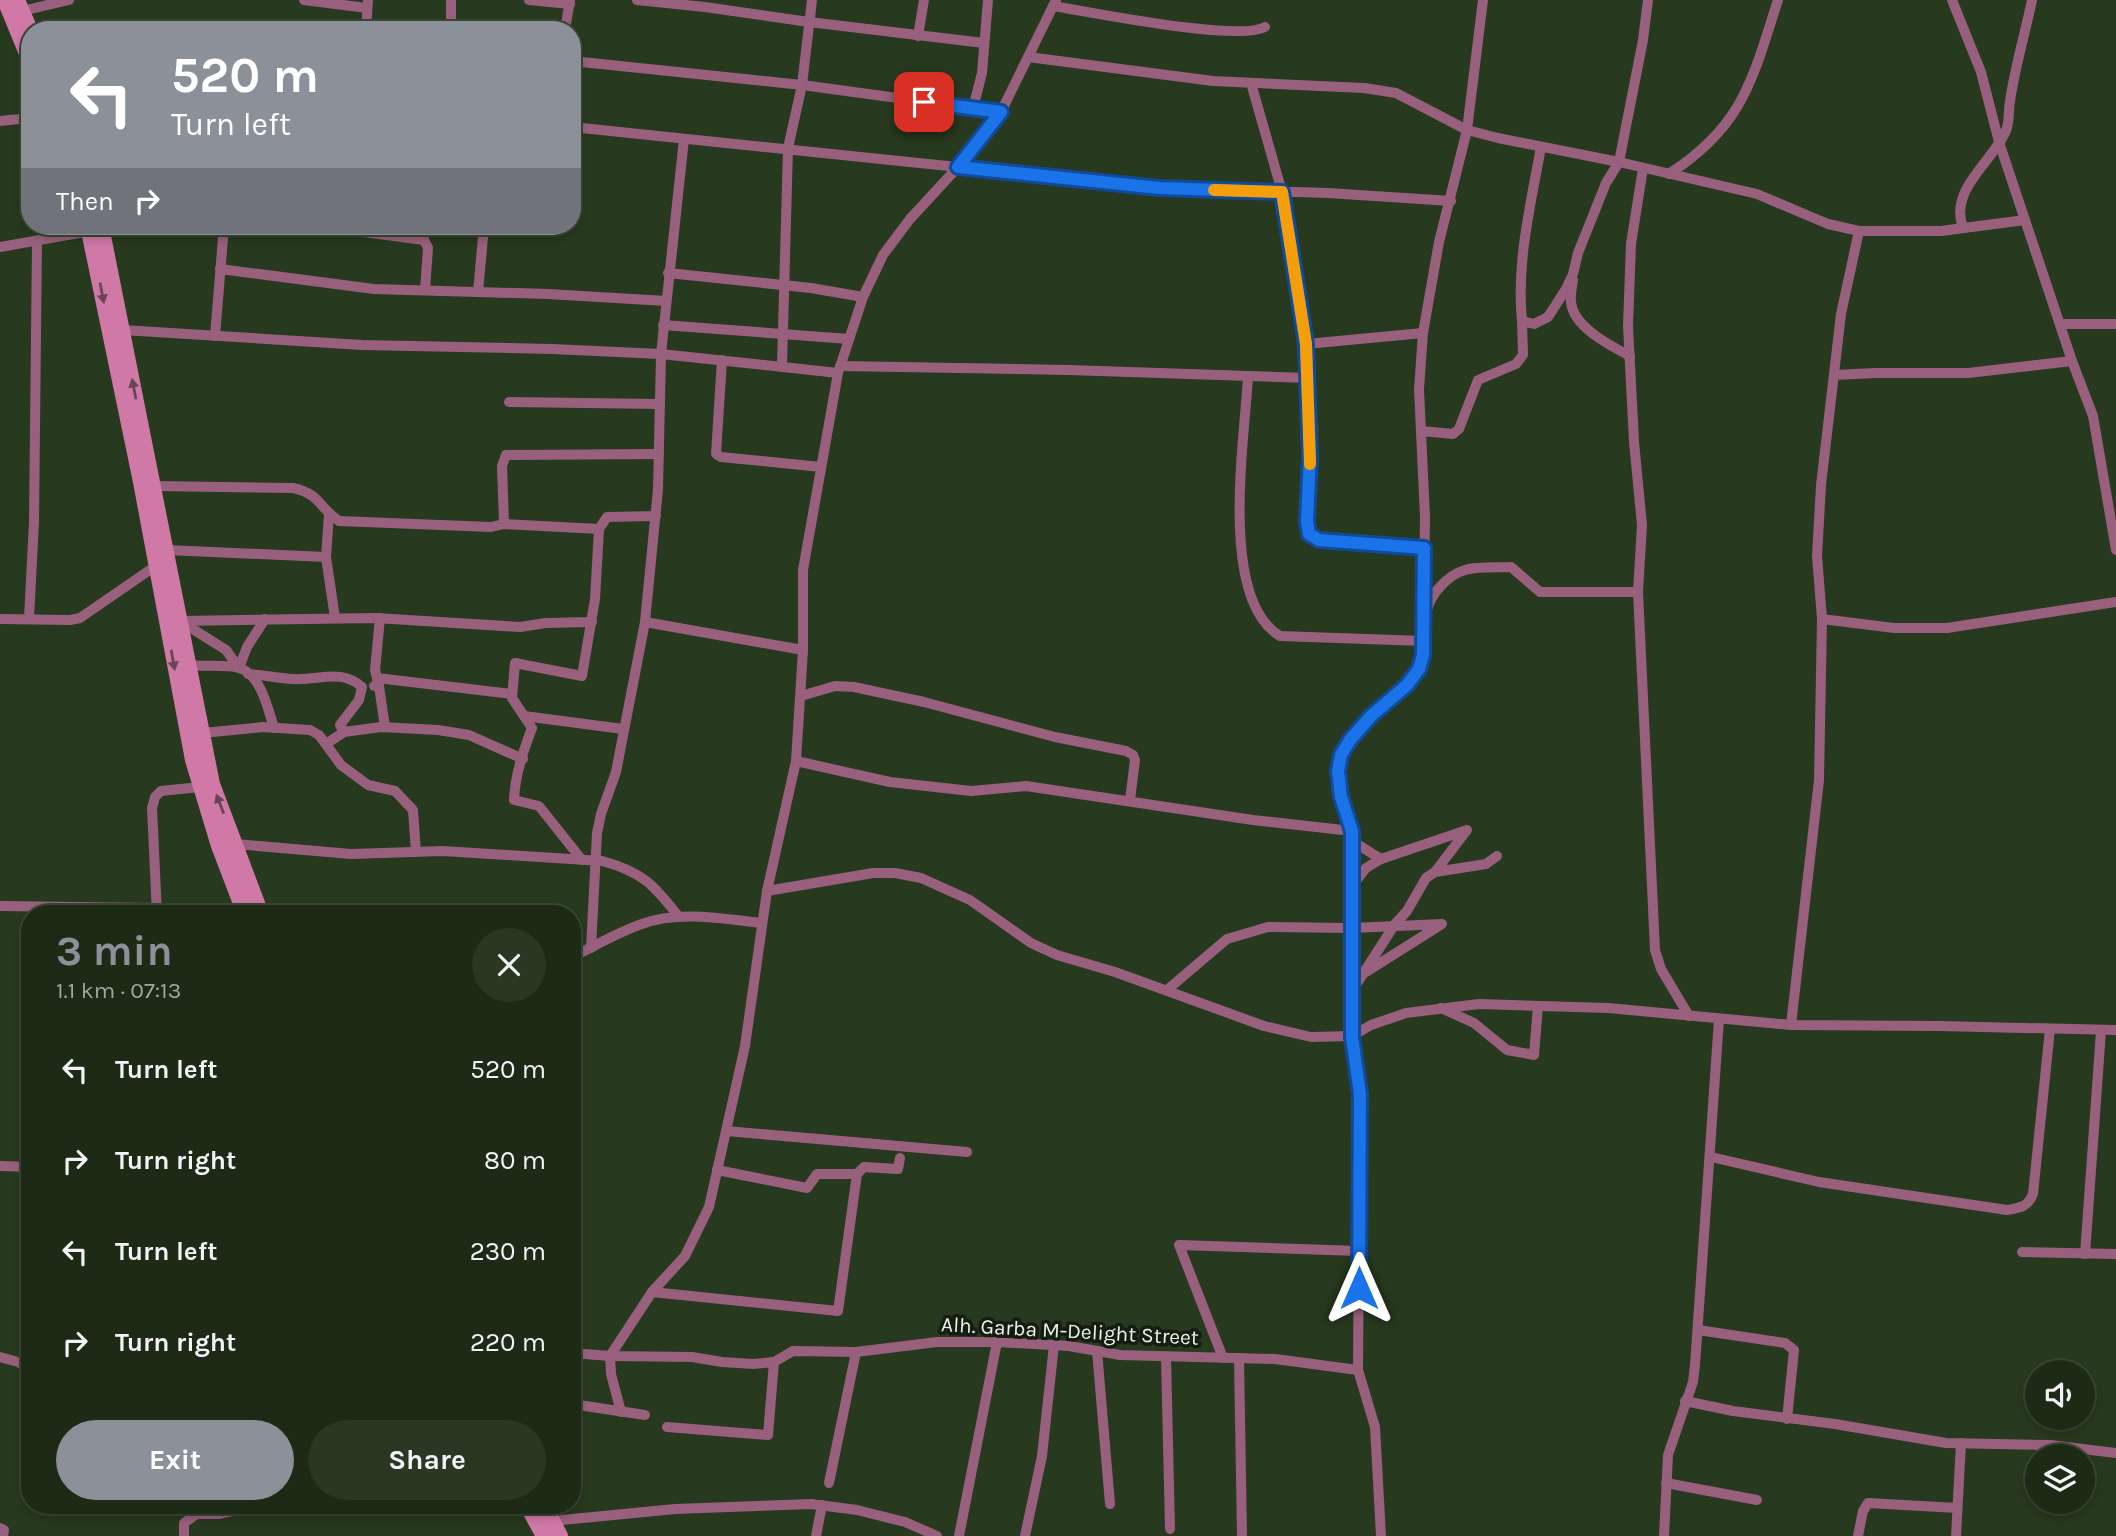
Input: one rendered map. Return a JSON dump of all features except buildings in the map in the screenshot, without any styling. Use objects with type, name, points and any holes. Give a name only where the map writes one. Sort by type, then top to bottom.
[{"type":"main road","points":[[5,0],[21,39]]},
{"type":"main road","points":[[94,235],[174,669],[200,787],[219,846],[256,905]]},
{"type":"main road","points":[[95,235],[123,330],[212,784],[258,905]]},
{"type":"main road","points":[[532,1514],[544,1536]]},
{"type":"street","points":[[20,5],[69,0]]},
{"type":"street","points":[[304,0],[368,4]]},
{"type":"street","points":[[451,21],[452,0]]},
{"type":"street","points":[[530,0],[570,2],[567,21]]},
{"type":"street","points":[[637,0],[736,6],[809,22],[984,43]]},
{"type":"street","points":[[782,366],[788,148],[802,85],[812,0]]},
{"type":"street","points":[[918,36],[924,0]]},
{"type":"street","points":[[973,108],[982,73],[988,0]]},
{"type":"street","points":[[1381,1536],[1375,1427],[1358,1370],[1360,1094],[1352,1037],[1352,836],[1341,797],[1338,771],[1341,755],[1350,740],[1371,716],[1407,685],[1419,669],[1423,655],[1424,548],[1419,389],[1423,333],[1439,242],[1467,130],[1483,0]]},
{"type":"street","points":[[1630,356],[1606,344],[1584,326],[1571,304],[1578,253],[1606,183],[1619,162],[1643,40],[1648,0]]},
{"type":"street","points":[[1668,174],[1708,144],[1740,104],[1758,65],[1778,0]]},
{"type":"street","points":[[1952,0],[1981,72],[1999,142],[2093,416],[2116,550]]},
{"type":"street","points":[[1963,228],[1959,207],[1974,178],[2005,135],[2032,0]]},
{"type":"street","points":[[621,1412],[611,1374],[610,1356],[652,1292],[685,1256],[699,1231],[709,1207],[745,1046],[767,891],[796,761],[803,650],[803,570],[839,370],[863,297],[883,255],[1001,112],[1054,3],[1211,30],[1257,32],[1265,27]]},
{"type":"street","points":[[1028,57],[1213,81],[1364,88],[1395,93],[1467,130],[1757,194],[1828,224],[1859,231],[1941,231],[2025,220]]},
{"type":"street","points":[[581,62],[802,85],[1001,112]]},
{"type":"street","points":[[1251,83],[1282,192],[1306,344],[1310,456],[1307,521],[1309,534],[1319,540],[1424,548]]},
{"type":"street","points":[[0,121],[21,119]]},
{"type":"street","points":[[581,128],[1159,188],[1451,201]]},
{"type":"street","points":[[591,948],[597,833],[615,772],[645,622],[656,516],[663,324],[684,139]]},
{"type":"street","points":[[1421,431],[1453,434],[1460,429],[1478,380],[1516,363],[1523,355],[1520,304],[1525,235],[1541,147]]},
{"type":"street","points":[[1643,168],[1631,244],[1628,297],[1634,442],[1642,525],[1637,592],[1655,950],[1661,969],[1689,1016]]},
{"type":"street","points":[[1791,1025],[1819,780],[1822,619],[1817,556],[1821,485],[1841,314],[1859,231]]},
{"type":"street","points":[[0,247],[63,235]]},
{"type":"street","points":[[215,336],[223,235]]},
{"type":"street","points":[[386,235],[424,240],[428,248],[425,290]]},
{"type":"street","points":[[478,292],[483,235]]},
{"type":"street","points":[[29,618],[34,522],[37,241]]},
{"type":"street","points":[[220,269],[374,289],[666,301]]},
{"type":"street","points":[[668,273],[783,285],[863,297]]},
{"type":"street","points":[[1522,321],[1534,324],[1548,317],[1573,274]]},
{"type":"street","points":[[663,324],[849,339]]},
{"type":"street","points":[[2061,324],[2116,324]]},
{"type":"street","points":[[123,330],[362,345],[661,354],[839,370],[1069,370],[1308,378]]},
{"type":"street","points":[[1306,344],[1423,333]]},
{"type":"street","points":[[722,360],[716,454],[721,457],[821,467]]},
{"type":"street","points":[[1835,375],[1968,373],[2072,361]]},
{"type":"street","points":[[1248,376],[1239,506],[1244,576],[1256,609],[1267,628],[1280,636],[1423,641]]},
{"type":"street","points":[[509,402],[660,404]]},
{"type":"street","points":[[504,524],[502,466],[506,455],[659,454]]},
{"type":"street","points":[[154,486],[293,488],[306,491],[321,501],[329,514],[339,521],[599,529]]},
{"type":"street","points":[[329,514],[326,558],[335,618]]},
{"type":"street","points":[[582,860],[539,806],[514,800],[516,773],[532,728],[512,698],[515,663],[582,676],[599,565],[599,529],[607,517],[656,516]]},
{"type":"street","points":[[167,550],[326,558]]},
{"type":"street","points":[[0,619],[80,618],[157,565]]},
{"type":"street","points":[[1423,641],[1429,603],[1440,587],[1465,570],[1511,567],[1540,592],[1637,592]]},
{"type":"street","points":[[1822,619],[1894,628],[1947,628],[2116,602]]},
{"type":"street","points":[[180,621],[380,618],[520,626],[592,622]]},
{"type":"street","points":[[380,618],[374,670],[385,727]]},
{"type":"street","points":[[244,671],[247,647],[265,619]]},
{"type":"street","points":[[180,621],[226,650],[244,671],[253,677],[266,700],[274,728]]},
{"type":"street","points":[[645,622],[803,650]]},
{"type":"street","points":[[189,665],[295,679],[331,675],[352,678],[362,687]]},
{"type":"street","points":[[362,687],[378,682],[512,694]]},
{"type":"street","points":[[801,696],[835,686],[854,687],[924,702],[1055,737],[1126,751],[1133,755],[1135,760],[1130,800]]},
{"type":"street","points":[[344,732],[340,725],[359,700],[362,687]]},
{"type":"street","points":[[524,716],[623,729]]},
{"type":"street","points":[[326,744],[344,732],[385,727],[438,730],[468,735],[523,759]]},
{"type":"street","points":[[203,733],[274,728],[310,730],[319,735],[341,765],[368,785],[395,791],[413,810],[416,852]]},
{"type":"street","points":[[796,761],[890,782],[971,791],[1026,786],[1352,836],[1381,859]]},
{"type":"street","points":[[157,905],[152,808],[155,797],[161,791],[200,787]]},
{"type":"street","points":[[1352,886],[1366,868],[1381,859],[1467,830],[1434,872],[1426,878],[1407,911],[1352,991]]},
{"type":"street","points":[[235,844],[351,855],[443,851],[596,860],[623,866],[642,876],[662,895],[679,918]]},
{"type":"street","points":[[1434,872],[1486,864],[1497,856]]},
{"type":"street","points":[[767,891],[873,873],[895,873],[921,878],[970,900],[1031,943],[1057,955],[1167,990],[1264,1026],[1298,1035],[1324,1038],[1352,1037],[1371,1025],[1406,1013],[1479,1004],[1608,1008],[1791,1025],[2116,1030]]},
{"type":"street","points":[[0,906],[21,907]]},
{"type":"street","points":[[581,953],[642,923],[679,918],[762,923]]},
{"type":"street","points":[[1167,990],[1227,939],[1268,927],[1352,928],[1442,924],[1366,972]]},
{"type":"street","points":[[1439,1007],[1474,1023],[1507,1050],[1534,1055],[1538,1006]]},
{"type":"street","points":[[1664,1536],[1668,1455],[1693,1382],[1719,1019]]},
{"type":"street","points":[[1710,1157],[1819,1182],[2007,1209],[2021,1208],[2029,1203],[2033,1194],[2050,1029]]},
{"type":"street","points":[[2085,1254],[2101,1031]]},
{"type":"street","points":[[726,1130],[967,1152]]},
{"type":"street","points":[[652,1292],[838,1311],[857,1174],[864,1167],[898,1170],[900,1158]]},
{"type":"street","points":[[0,1166],[21,1167]]},
{"type":"street","points":[[717,1170],[807,1188],[817,1174],[857,1174]]},
{"type":"street","points":[[1223,1358],[1179,1245],[1359,1251]]},
{"type":"street","points":[[2022,1252],[2116,1254]]},
{"type":"street","points":[[1698,1330],[1786,1343],[1794,1350],[1787,1419]]},
{"type":"street","name":"Alh. Garba M-Delight Street","points":[[581,1354],[692,1357],[739,1364],[774,1362],[793,1351],[856,1352],[937,1342],[997,1342],[1054,1345],[1120,1355],[1275,1359],[1358,1370]]},
{"type":"street","points":[[959,1536],[997,1342]]},
{"type":"street","points":[[1025,1536],[1042,1456],[1054,1345]]},
{"type":"street","points":[[1097,1351],[1110,1504]]},
{"type":"street","points":[[829,1483],[856,1352]]},
{"type":"street","points":[[0,1357],[21,1364]]},
{"type":"street","points":[[1166,1357],[1170,1529]]},
{"type":"street","points":[[1239,1358],[1242,1536]]},
{"type":"street","points":[[667,1427],[768,1435],[774,1362]]},
{"type":"street","points":[[1685,1401],[1946,1443],[2050,1446],[2116,1453]]},
{"type":"street","points":[[581,1405],[645,1415]]},
{"type":"street","points":[[1956,1536],[1961,1443]]},
{"type":"street","points":[[1666,1483],[1757,1500]]},
{"type":"street","points":[[1858,1536],[1863,1511],[1868,1503],[1957,1508]]},
{"type":"street","points":[[556,1529],[675,1510],[811,1504],[857,1510],[905,1522],[937,1536]]},
{"type":"street","points":[[816,1536],[822,1506]]},
{"type":"street","points":[[184,1536],[184,1523],[197,1514]]},
{"type":"street","points":[[0,1528],[4,1530],[4,1536]]},
{"type":"slow traffic","points":[[1214,190],[1282,192],[1306,344],[1310,464]]},
{"type":"route","points":[[924,102],[1001,112],[958,167],[1159,188],[1282,192],[1306,344],[1310,456],[1307,521],[1309,534],[1319,540],[1424,548],[1423,655],[1419,669],[1407,685],[1371,716],[1350,740],[1341,755],[1338,771],[1341,797],[1352,831],[1352,1037],[1360,1094],[1359,1288]]}]
